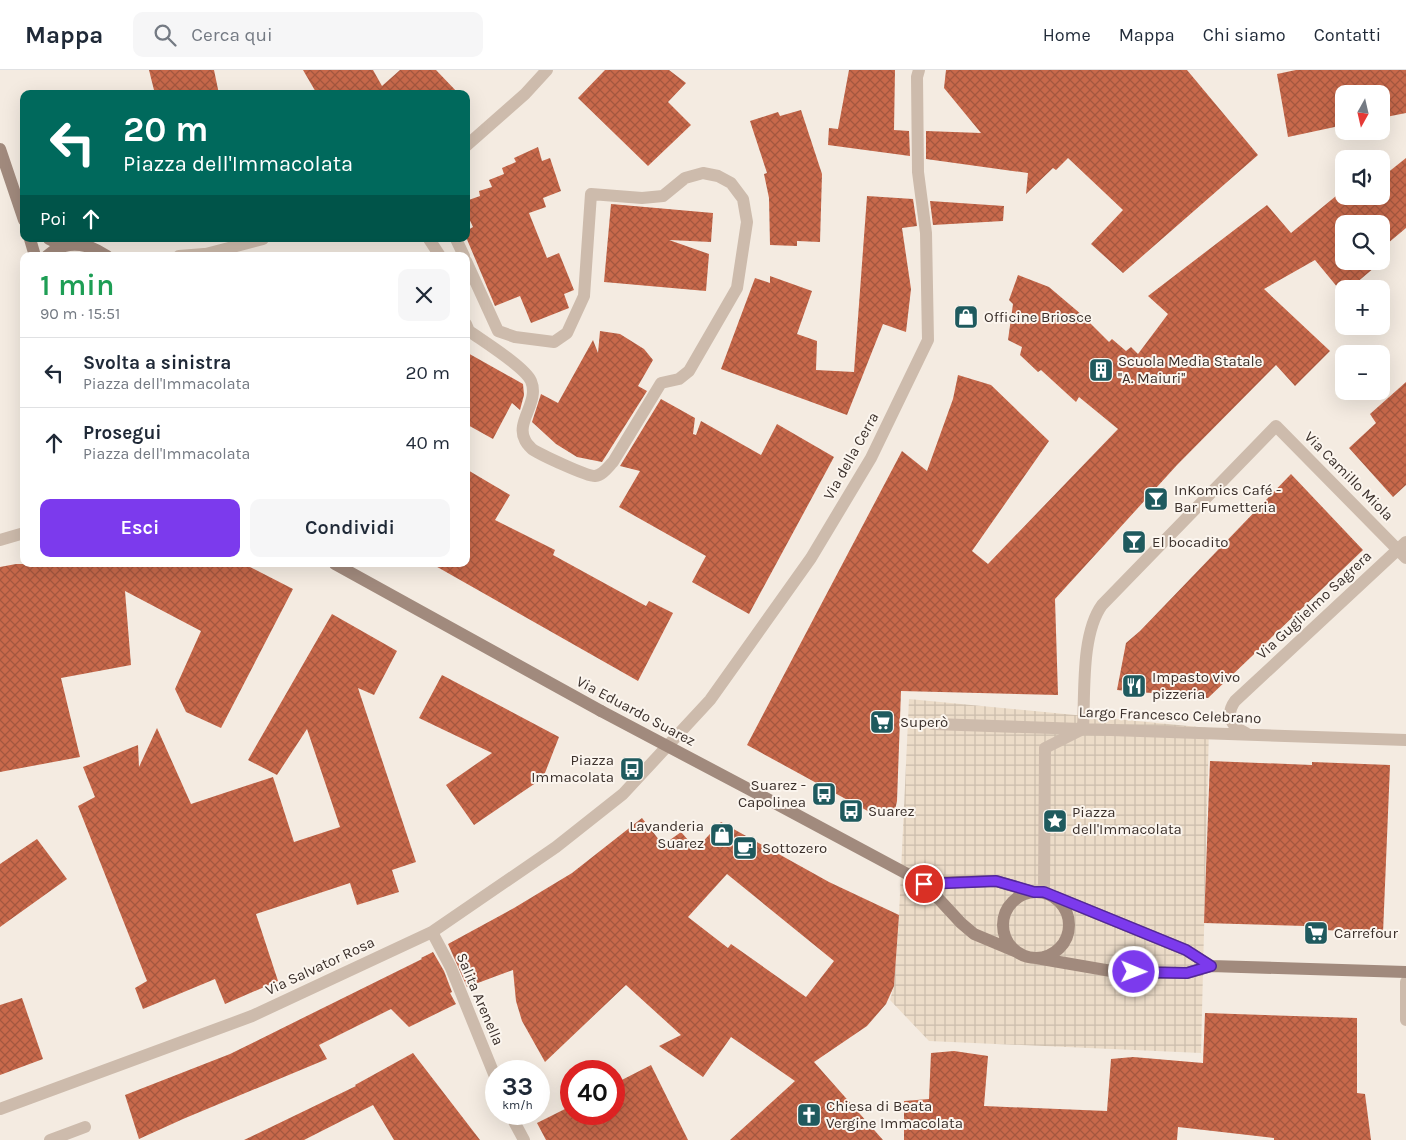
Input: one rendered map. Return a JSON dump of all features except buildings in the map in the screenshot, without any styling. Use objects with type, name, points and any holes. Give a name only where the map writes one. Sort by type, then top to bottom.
[{"type":"street","points":[[470,142],[525,94],[547,70]]},
{"type":"street","name":"Via della Cerra","points":[[623,794],[710,700],[811,558],[871,458],[928,340],[926,232],[918,172],[917,77],[919,70]]},
{"type":"street","points":[[0,149],[20,208]]},
{"type":"street","points":[[8,170],[20,192]]},
{"type":"street","points":[[470,270],[498,331],[515,337],[554,342],[567,333],[584,296],[591,194],[642,198],[663,196],[685,178],[704,173],[718,176],[731,183],[743,199],[747,222],[736,288],[690,371],[679,379],[661,383],[605,472],[595,476],[584,474],[532,449],[524,439],[523,424],[534,398],[532,382],[524,372],[470,332]]},
{"type":"street","points":[[55,242],[63,246]]},
{"type":"street","points":[[213,252],[251,242]]},
{"type":"street","points":[[53,252],[63,246],[73,244],[87,245],[100,252]]},
{"type":"street","name":"Via Camillo Miola","points":[[1083,729],[1088,637],[1095,614],[1276,426],[1403,549]]},
{"type":"street","points":[[0,540],[20,534]]},
{"type":"street","name":"Via Guglielmo Sagrera","points":[[1250,734],[1238,730],[1230,720],[1230,710],[1235,701],[1403,549]]},
{"type":"street","name":"Via Eduardo Suarez","points":[[340,567],[601,711],[924,884]]},
{"type":"street","name":"Largo Francesco Celebrano","points":[[932,724],[1406,740]]},
{"type":"street","points":[[1044,894],[1045,748],[1083,729]]},
{"type":"street","name":"Via Salvator Rosa","points":[[0,1110],[252,1016],[432,932],[556,847],[623,794]]},
{"type":"street","points":[[924,884],[996,881],[1044,894],[1186,950],[1211,966]]},
{"type":"street","points":[[924,884],[974,934],[1024,956],[1117,972],[1187,973],[1211,966],[1406,972]]},
{"type":"street","points":[[1017,952],[1007,941],[1003,930],[1003,919],[1007,908],[1014,899],[1024,894],[1044,894],[1062,903],[1067,912],[1068,933],[1064,943],[1057,950],[1047,956],[1036,958]]},
{"type":"street","name":"Salita Arenella","points":[[432,932],[451,968],[488,1060]]},
{"type":"street","points":[[1406,982],[1406,1020]]},
{"type":"street","points":[[516,1125],[524,1140]]},
{"type":"street","points":[[50,1140],[85,1126]]},
{"type":"shaded area","name":"Piazza dell'Immacolata","points":[[909,699],[1209,728],[1201,1053],[929,1041],[890,1000],[894,986],[899,915]]},
{"type":"place","name":"Officine Briosce","points":[[966,317]]},
{"type":"place","name":"Scuola Media Statale ''A. Maiuri''","points":[[1101,370]]},
{"type":"place","name":"InKomics Café - Bar Fumetteria","points":[[1156,499]]},
{"type":"place","name":"El bocadito","points":[[1134,542]]},
{"type":"place","name":"Impasto vivo pizzeria","points":[[1134,686]]},
{"type":"place","name":"Superò","points":[[882,722]]},
{"type":"place","name":"Piazza Immacolata","points":[[632,769]]},
{"type":"place","name":"Suarez - Capolinea","points":[[824,794]]},
{"type":"place","name":"Suarez","points":[[851,811]]},
{"type":"place","name":"Piazza dell'Immacolata","points":[[1055,821]]},
{"type":"place","name":"Lavanderia Suarez","points":[[722,835]]},
{"type":"place","name":"Sottozero","points":[[745,848]]},
{"type":"place","name":"Carrefour","points":[[1316,933]]},
{"type":"place","name":"Chiesa di Beata Vergine Immacolata","points":[[809,1115]]},
{"type":"route","points":[[924,884],[996,881],[1034,892],[1044,892],[1186,950],[1211,966],[1187,973],[1134,972]]}]
